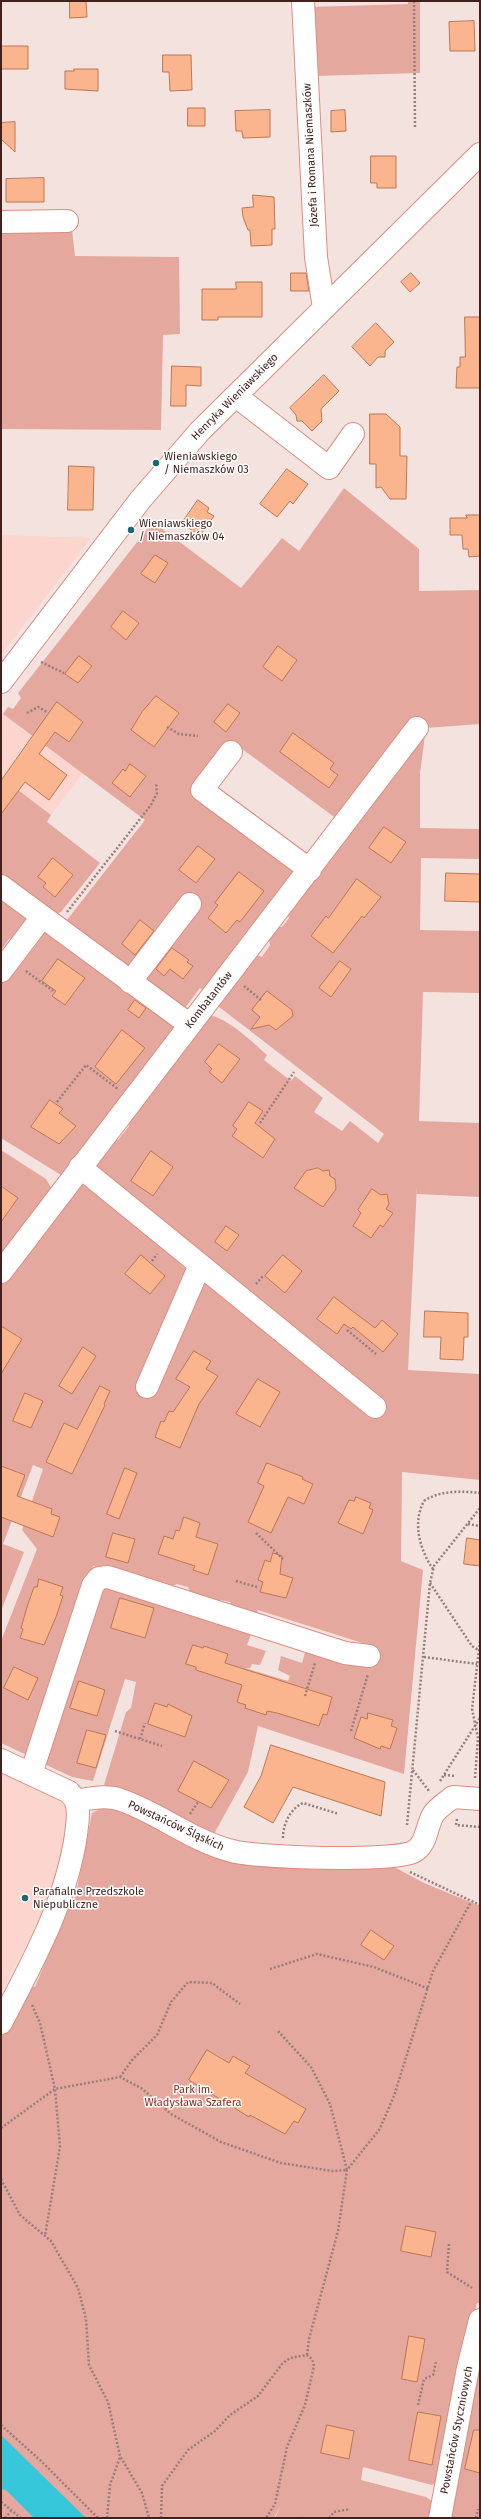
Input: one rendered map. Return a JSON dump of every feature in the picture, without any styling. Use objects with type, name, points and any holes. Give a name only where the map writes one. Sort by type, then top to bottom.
[{"type":"street","name":"Józefa i Romana Niemaszków","points":[[303,1],[316,257],[324,308]]},
{"type":"street","name":"Henryka Wieniawskiego","points":[[1,682],[140,499],[200,432],[480,154]]},
{"type":"street","points":[[1,222],[67,221]]},
{"type":"street","points":[[236,396],[329,468],[353,434]]},
{"type":"street","name":"Kombatantów","points":[[1,1272],[80,1167],[310,870],[417,728]]},
{"type":"street","points":[[231,752],[202,790],[310,870]]},
{"type":"street","points":[[1,886],[190,1025]]},
{"type":"street","points":[[130,982],[190,904]]},
{"type":"street","points":[[6,965],[49,922]]},
{"type":"street","points":[[80,1167],[375,1407]]},
{"type":"street","points":[[147,1387],[200,1265]]},
{"type":"street","points":[[31,1774],[93,1585],[99,1578],[108,1577],[345,1652],[369,1664]]},
{"type":"street","points":[[1,1760],[61,1788],[76,1801],[78,1816],[75,1841],[60,1900],[45,1936],[1,2024]]},
{"type":"street","name":"Powstańców Śląskich","points":[[76,1801],[100,1798],[121,1800],[195,1837],[231,1851],[402,1864],[422,1843],[433,1815],[453,1797],[480,1799]]},
{"type":"street","name":"Powstańców Styczniowych","points":[[440,2518],[478,2327]]},
{"type":"path","points":[[414,1],[416,128]]},
{"type":"path","points":[[38,660],[64,673]]},
{"type":"path","points":[[27,713],[38,707],[47,712]]},
{"type":"path","points":[[167,726],[179,734],[198,736]]},
{"type":"path","points":[[49,922],[151,805],[157,793],[156,783]]},
{"type":"path","points":[[6,965],[53,991]]},
{"type":"path","points":[[57,1102],[86,1065],[117,1089],[122,1088]]},
{"type":"path","points":[[260,1123],[294,1072]]},
{"type":"path","points":[[347,1330],[376,1354]]},
{"type":"path","points":[[433,1570],[427,1561],[418,1534],[419,1511],[424,1501],[438,1495],[461,1491],[480,1493]]},
{"type":"path","points":[[406,1832],[430,1583],[433,1570],[480,1508]]},
{"type":"path","points":[[468,1524],[480,1526]]},
{"type":"path","points":[[256,1533],[283,1559]]},
{"type":"path","points":[[236,1580],[257,1587]]},
{"type":"path","points":[[430,1583],[472,1646],[480,1650]]},
{"type":"path","points":[[475,1778],[478,1738],[472,1709],[480,1641]]},
{"type":"path","points":[[305,1696],[321,1645]]},
{"type":"path","points":[[424,1657],[477,1664]]},
{"type":"path","points":[[351,1731],[369,1664]]},
{"type":"path","points":[[140,1739],[145,1723]]},
{"type":"path","points":[[115,1731],[162,1746]]},
{"type":"path","points":[[413,1770],[432,1794]]},
{"type":"path","points":[[284,1856],[283,1829],[296,1806],[303,1803],[339,1814]]},
{"type":"path","points":[[402,1864],[471,1902],[480,1905]]},
{"type":"path","points":[[1,2128],[55,2089],[120,2077],[141,2088],[171,2114],[221,2142],[281,2163],[332,2171],[347,2170],[379,2130],[391,2103],[429,1989],[433,1971],[471,1902]]},
{"type":"path","points":[[270,1969],[317,1954],[374,1967],[429,1989]]},
{"type":"path","points":[[120,2077],[132,2060],[158,2035],[172,2002],[188,1982],[212,1983],[240,2004]]},
{"type":"path","points":[[31,2002],[40,2024],[55,2089],[60,2147],[45,2236]]},
{"type":"path","points":[[277,2030],[311,2067],[330,2104],[347,2170],[338,2230],[309,2339],[307,2355]]},
{"type":"path","points":[[1,2179],[20,2215],[51,2242],[78,2288],[86,2319],[89,2365],[108,2402],[120,2456],[142,2493],[150,2518]]},
{"type":"path","points":[[449,2244],[447,2272],[472,2288]]},
{"type":"path","points":[[161,2518],[162,2486],[188,2450],[215,2431],[230,2415],[258,2396],[282,2364],[290,2358],[307,2355]]},
{"type":"path","points":[[266,2518],[275,2504],[287,2447],[305,2405],[314,2366],[312,2360],[307,2355]]},
{"type":"path","points":[[418,2405],[424,2379],[433,2375],[436,2362]]},
{"type":"path","points":[[1,2425],[41,2461],[98,2518]]},
{"type":"path","points":[[107,2518],[110,2485],[120,2456]]},
{"type":"path","points":[[1,2502],[21,2518]]},
{"type":"path","points":[[329,2518],[334,2512],[350,2509]]},
{"type":"path","points":[[476,2518],[478,2509]]},
{"type":"path","points":[[5,2518],[11,2511]]},
{"type":"shaded area","points":[[1,535],[91,538],[1,655]]},
{"type":"shaded area","points":[[3,714],[83,773],[51,815],[1,777],[1,716]]},
{"type":"shaded area","name":"Parafialne Przedszkole Niepubliczne","points":[[1,1772],[56,1796],[66,1809],[67,1825],[60,1873],[38,1923],[1,1993]]},
{"type":"green space","points":[[408,1],[420,1],[420,73],[314,76],[310,7],[408,4]]},
{"type":"green space","points":[[1,230],[72,230],[75,256],[179,257],[180,334],[163,335],[161,430],[1,429]]},
{"type":"green space","points":[[344,488],[419,549],[419,591],[480,590],[480,724],[426,728],[413,721],[341,822],[230,740],[192,790],[299,870],[300,873],[256,929],[244,938],[239,952],[207,993],[200,988],[181,1013],[63,925],[145,820],[3,714],[8,707],[13,709],[21,698],[18,693],[153,522],[241,588],[282,538],[299,551]]},
{"type":"green space","points":[[426,728],[420,773],[420,828],[480,829],[480,859],[421,858],[420,930],[480,931],[480,993],[423,992],[419,1121],[480,1123],[480,1197],[417,1194],[417,1185],[408,1370],[480,1374],[480,1480],[402,1472],[401,1561],[423,1570],[404,1774],[258,1726],[248,1772],[214,1834],[202,1831],[163,1810],[104,1785],[126,1712],[131,1708],[136,1682],[125,1679],[93,1781],[72,1777],[40,1762],[97,1588],[112,1582],[205,1612],[208,1617],[218,1621],[223,1619],[253,1629],[247,1645],[266,1651],[260,1665],[252,1664],[250,1668],[245,1668],[288,1681],[290,1676],[278,1670],[281,1656],[302,1663],[307,1646],[336,1655],[337,1660],[357,1666],[366,1664],[372,1646],[258,1610],[255,1617],[236,1611],[230,1602],[193,1598],[188,1587],[177,1584],[165,1589],[93,1566],[31,1757],[1,1743],[1,1641],[37,1549],[22,1530],[43,1469],[33,1465],[3,1544],[24,1552],[1,1611],[1,1282],[78,1180],[86,1179],[176,1253],[180,1264],[190,1272],[162,1338],[156,1340],[151,1352],[153,1357],[142,1384],[152,1389],[166,1357],[171,1356],[177,1346],[173,1339],[199,1282],[210,1280],[377,1416],[383,1405],[286,1326],[287,1324],[281,1322],[244,1292],[246,1288],[169,1229],[168,1231],[95,1171],[94,1160],[110,1138],[118,1140],[129,1126],[128,1116],[171,1058],[179,1057],[186,1048],[184,1040],[201,1018],[207,1015],[225,1021],[245,1035],[267,1055],[264,1060],[291,1081],[295,1076],[323,1098],[314,1112],[342,1131],[350,1121],[378,1143],[384,1134],[214,1003],[252,953],[262,957],[270,945],[268,936],[276,926],[282,927],[289,918],[287,912]]},
{"type":"green space","points":[[1,777],[51,815],[47,822],[100,863],[61,912],[50,916],[1,881]]},
{"type":"green space","points":[[1,892],[30,917],[17,938],[9,939],[2,949],[1,959]]},
{"type":"green space","points":[[45,928],[178,1023],[65,1175],[61,1175],[1,1138],[1,983],[22,956],[28,955],[36,945],[34,938]]},
{"type":"green space","points":[[1,1150],[46,1179],[54,1193],[1,1264]]},
{"type":"green space","name":"Park im. Władysława Szafera","points":[[114,1802],[189,1841],[385,1862],[424,1883],[480,1906],[480,2303],[477,2303],[463,2357],[442,2478],[432,2485],[363,2467],[361,2480],[426,2497],[432,2501],[434,2518],[275,2518],[281,2505],[274,2518],[1,2518],[1,2038],[30,1985],[35,1987],[68,1907],[75,1899],[92,1813]]},
{"type":"green space","points":[[480,2351],[480,2518],[445,2518]]},
{"type":"water","points":[[1,2435],[86,2518],[34,2518],[6,2490],[1,2489]]},
{"type":"building","points":[[70,1],[86,1],[87,17],[70,18]]},
{"type":"building","points":[[474,21],[475,51],[450,51],[449,22]]},
{"type":"building","points":[[1,46],[28,46],[28,69],[1,69]]},
{"type":"building","points":[[163,55],[191,55],[192,90],[170,91],[169,72],[163,72]]},
{"type":"building","points":[[74,69],[98,69],[98,91],[65,89],[65,71],[74,71]]},
{"type":"building","points":[[188,108],[205,108],[205,126],[188,126]]},
{"type":"building","points":[[270,110],[270,137],[243,138],[242,131],[236,131],[235,111]]},
{"type":"building","points":[[345,110],[346,131],[331,132],[331,111]]},
{"type":"building","points":[[15,122],[15,152],[1,139],[1,123]]},
{"type":"building","points":[[371,156],[396,156],[396,188],[377,188],[377,183],[371,183]]},
{"type":"building","points":[[44,178],[44,202],[6,202],[6,179]]},
{"type":"building","points":[[253,195],[274,197],[275,229],[272,229],[272,245],[251,246],[250,230],[248,230],[243,217],[242,208],[253,207]]},
{"type":"building","points":[[291,273],[306,273],[309,291],[291,291]]},
{"type":"building","points":[[411,273],[420,283],[410,292],[401,282]]},
{"type":"building","points":[[236,282],[262,282],[262,317],[218,317],[218,320],[202,320],[202,289],[236,289]]},
{"type":"building","points":[[465,317],[480,317],[480,388],[456,388],[457,367],[460,367],[460,357],[465,357]]},
{"type":"building","points":[[376,323],[394,342],[385,351],[385,357],[378,357],[370,366],[352,347]]},
{"type":"building","points":[[172,366],[201,367],[201,386],[186,385],[186,406],[171,406]]},
{"type":"building","points":[[324,375],[339,391],[321,409],[322,421],[312,431],[302,421],[297,421],[296,415],[290,408]]},
{"type":"building","points":[[370,414],[386,414],[400,427],[400,456],[407,456],[406,499],[390,499],[381,487],[376,488],[376,464],[370,464]]},
{"type":"building","points":[[69,466],[94,467],[93,510],[68,510]]},
{"type":"building","points":[[287,469],[308,484],[293,504],[290,501],[277,517],[260,504]]},
{"type":"building","points":[[198,500],[209,508],[207,512],[214,516],[200,536],[182,523]]},
{"type":"building","points":[[466,515],[480,515],[480,556],[469,557],[468,549],[463,549],[462,535],[450,535],[450,518],[467,518]]},
{"type":"building","points":[[155,555],[168,563],[155,583],[141,574]]},
{"type":"building","points":[[123,611],[139,623],[126,640],[111,627]]},
{"type":"building","points":[[278,646],[297,660],[282,681],[263,667]]},
{"type":"building","points":[[79,656],[92,666],[78,683],[65,674]]},
{"type":"building","points":[[156,696],[179,713],[154,747],[131,730],[142,712]]},
{"type":"building","points":[[57,702],[83,722],[69,742],[55,732],[39,754],[67,775],[49,800],[25,782],[1,814],[1,781]]},
{"type":"building","points":[[228,704],[240,713],[226,732],[214,722]]},
{"type":"building","points":[[293,733],[334,763],[330,769],[338,775],[329,788],[280,752]]},
{"type":"building","points":[[130,764],[146,776],[130,797],[112,783],[123,769],[125,771]]},
{"type":"building","points":[[384,827],[406,842],[391,863],[369,848]]},
{"type":"building","points":[[198,846],[215,859],[196,883],[179,870]]},
{"type":"building","points":[[53,858],[73,875],[55,897],[43,887],[46,883],[38,877]]},
{"type":"building","points":[[239,872],[264,891],[240,922],[237,920],[226,933],[208,918],[218,905],[215,903]]},
{"type":"building","points":[[446,873],[480,874],[480,902],[445,901]]},
{"type":"building","points":[[357,879],[381,897],[364,918],[362,916],[333,953],[311,936],[326,916],[328,918]]},
{"type":"building","points":[[140,920],[154,931],[135,955],[122,944]]},
{"type":"building","points":[[172,948],[189,960],[187,962],[193,966],[183,979],[170,969],[164,976],[156,969]]},
{"type":"building","points":[[58,959],[85,978],[65,1005],[52,996],[56,991],[42,981]]},
{"type":"building","points":[[340,961],[351,969],[331,997],[319,988]]},
{"type":"building","points":[[267,991],[292,1010],[293,1016],[276,1030],[269,1025],[251,1029],[260,1017],[252,1010]]},
{"type":"building","points":[[135,1000],[146,1008],[139,1018],[128,1010]]},
{"type":"building","points":[[122,1030],[145,1048],[116,1084],[95,1067]]},
{"type":"building","points":[[219,1044],[240,1059],[222,1083],[209,1072],[212,1069],[205,1062]]},
{"type":"building","points":[[50,1100],[63,1109],[59,1113],[76,1126],[59,1144],[31,1127]]},
{"type":"building","points":[[249,1102],[263,1111],[255,1123],[275,1139],[263,1158],[232,1136],[237,1129],[233,1126]]},
{"type":"building","points":[[151,1151],[173,1167],[153,1196],[131,1181]]},
{"type":"building","points":[[318,1168],[323,1171],[329,1170],[330,1176],[335,1179],[336,1189],[323,1207],[294,1188],[306,1171]]},
{"type":"building","points":[[1,1186],[18,1198],[1,1222]]},
{"type":"building","points":[[372,1189],[381,1195],[387,1194],[389,1204],[386,1209],[393,1213],[383,1227],[380,1225],[371,1238],[353,1226],[361,1213],[358,1210]]},
{"type":"building","points":[[226,1226],[239,1235],[227,1251],[215,1242]]},
{"type":"building","points":[[141,1255],[165,1276],[150,1294],[125,1274]]},
{"type":"building","points":[[283,1255],[302,1271],[285,1293],[265,1276]]},
{"type":"building","points":[[334,1297],[375,1328],[382,1320],[398,1334],[383,1352],[353,1327],[351,1329],[344,1324],[337,1334],[317,1319]]},
{"type":"building","points":[[425,1311],[468,1313],[468,1337],[464,1337],[463,1360],[440,1359],[441,1337],[424,1337]]},
{"type":"building","points":[[1,1326],[22,1339],[1,1374]]},
{"type":"building","points":[[83,1347],[96,1356],[72,1394],[59,1386]]},
{"type":"building","points":[[194,1351],[211,1361],[206,1369],[218,1376],[199,1404],[180,1448],[155,1437],[161,1421],[164,1422],[169,1411],[173,1412],[190,1387],[176,1379]]},
{"type":"building","points":[[258,1379],[280,1392],[260,1427],[236,1414]]},
{"type":"building","points":[[100,1386],[110,1391],[104,1404],[105,1405],[72,1474],[46,1462],[64,1423],[77,1429]]},
{"type":"building","points":[[25,1393],[43,1401],[31,1428],[13,1421]]},
{"type":"building","points":[[267,1463],[303,1477],[302,1479],[313,1484],[304,1504],[288,1497],[271,1533],[248,1522],[264,1486],[258,1483]]},
{"type":"building","points":[[1,1466],[25,1475],[17,1496],[52,1509],[51,1514],[60,1517],[53,1537],[1,1517]]},
{"type":"building","points":[[125,1468],[137,1473],[119,1519],[107,1514]]},
{"type":"building","points":[[356,1497],[371,1503],[369,1508],[373,1510],[363,1534],[338,1523],[349,1500],[354,1501]]},
{"type":"building","points":[[184,1517],[200,1523],[196,1537],[218,1544],[208,1575],[193,1570],[195,1566],[158,1554],[164,1536],[173,1539],[176,1530],[179,1531]]},
{"type":"building","points":[[113,1533],[135,1539],[128,1563],[106,1557]]},
{"type":"building","points":[[467,1538],[480,1540],[480,1566],[464,1564]]},
{"type":"building","points":[[273,1553],[282,1556],[280,1574],[293,1578],[286,1598],[260,1592],[263,1582],[258,1580],[265,1560],[270,1562]]},
{"type":"building","points":[[39,1579],[63,1587],[60,1595],[63,1596],[44,1645],[20,1638],[23,1629],[21,1628],[27,1607],[34,1587],[37,1587]]},
{"type":"building","points":[[120,1598],[154,1608],[145,1638],[111,1628]]},
{"type":"building","points":[[193,1645],[203,1648],[204,1646],[228,1654],[225,1663],[332,1697],[327,1715],[323,1714],[319,1726],[277,1713],[267,1711],[266,1715],[245,1708],[246,1705],[237,1702],[242,1685],[196,1670],[196,1667],[186,1664]]},
{"type":"building","points":[[14,1667],[38,1678],[28,1700],[4,1688]]},
{"type":"building","points":[[79,1681],[105,1690],[97,1716],[70,1708]]},
{"type":"building","points":[[155,1703],[167,1707],[168,1704],[192,1716],[185,1737],[148,1724]]},
{"type":"building","points":[[368,1713],[393,1720],[391,1726],[397,1728],[390,1749],[381,1746],[380,1749],[354,1738],[361,1717],[367,1719]]},
{"type":"building","points":[[87,1730],[106,1735],[96,1768],[77,1763]]},
{"type":"building","points":[[271,1745],[385,1782],[381,1816],[293,1787],[273,1823],[244,1807],[261,1776]]},
{"type":"building","points":[[194,1761],[229,1780],[211,1808],[178,1791]]},
{"type":"building","points":[[371,1930],[394,1946],[384,1960],[361,1945]]},
{"type":"building","points":[[207,2050],[229,2063],[233,2056],[250,2066],[245,2073],[306,2109],[298,2123],[294,2121],[285,2134],[250,2115],[249,2117],[189,2080]]},
{"type":"building","points":[[406,2226],[436,2232],[431,2257],[401,2251]]},
{"type":"building","points":[[409,2336],[425,2339],[417,2382],[402,2379]]},
{"type":"building","points":[[418,2412],[441,2416],[432,2465],[409,2460]]},
{"type":"building","points":[[327,2425],[354,2431],[349,2459],[321,2453]]},
{"type":"building","points":[[474,2430],[480,2430],[480,2473],[465,2469]]},
{"type":"place","name":"Wieniawskiego / Niemaszków 03","points":[[156,463]]},
{"type":"place","name":"Wieniawskiego / Niemaszków 04","points":[[131,530]]},
{"type":"place","name":"Parafialne Przedszkole Niepubliczne","points":[[25,1898]]}]
